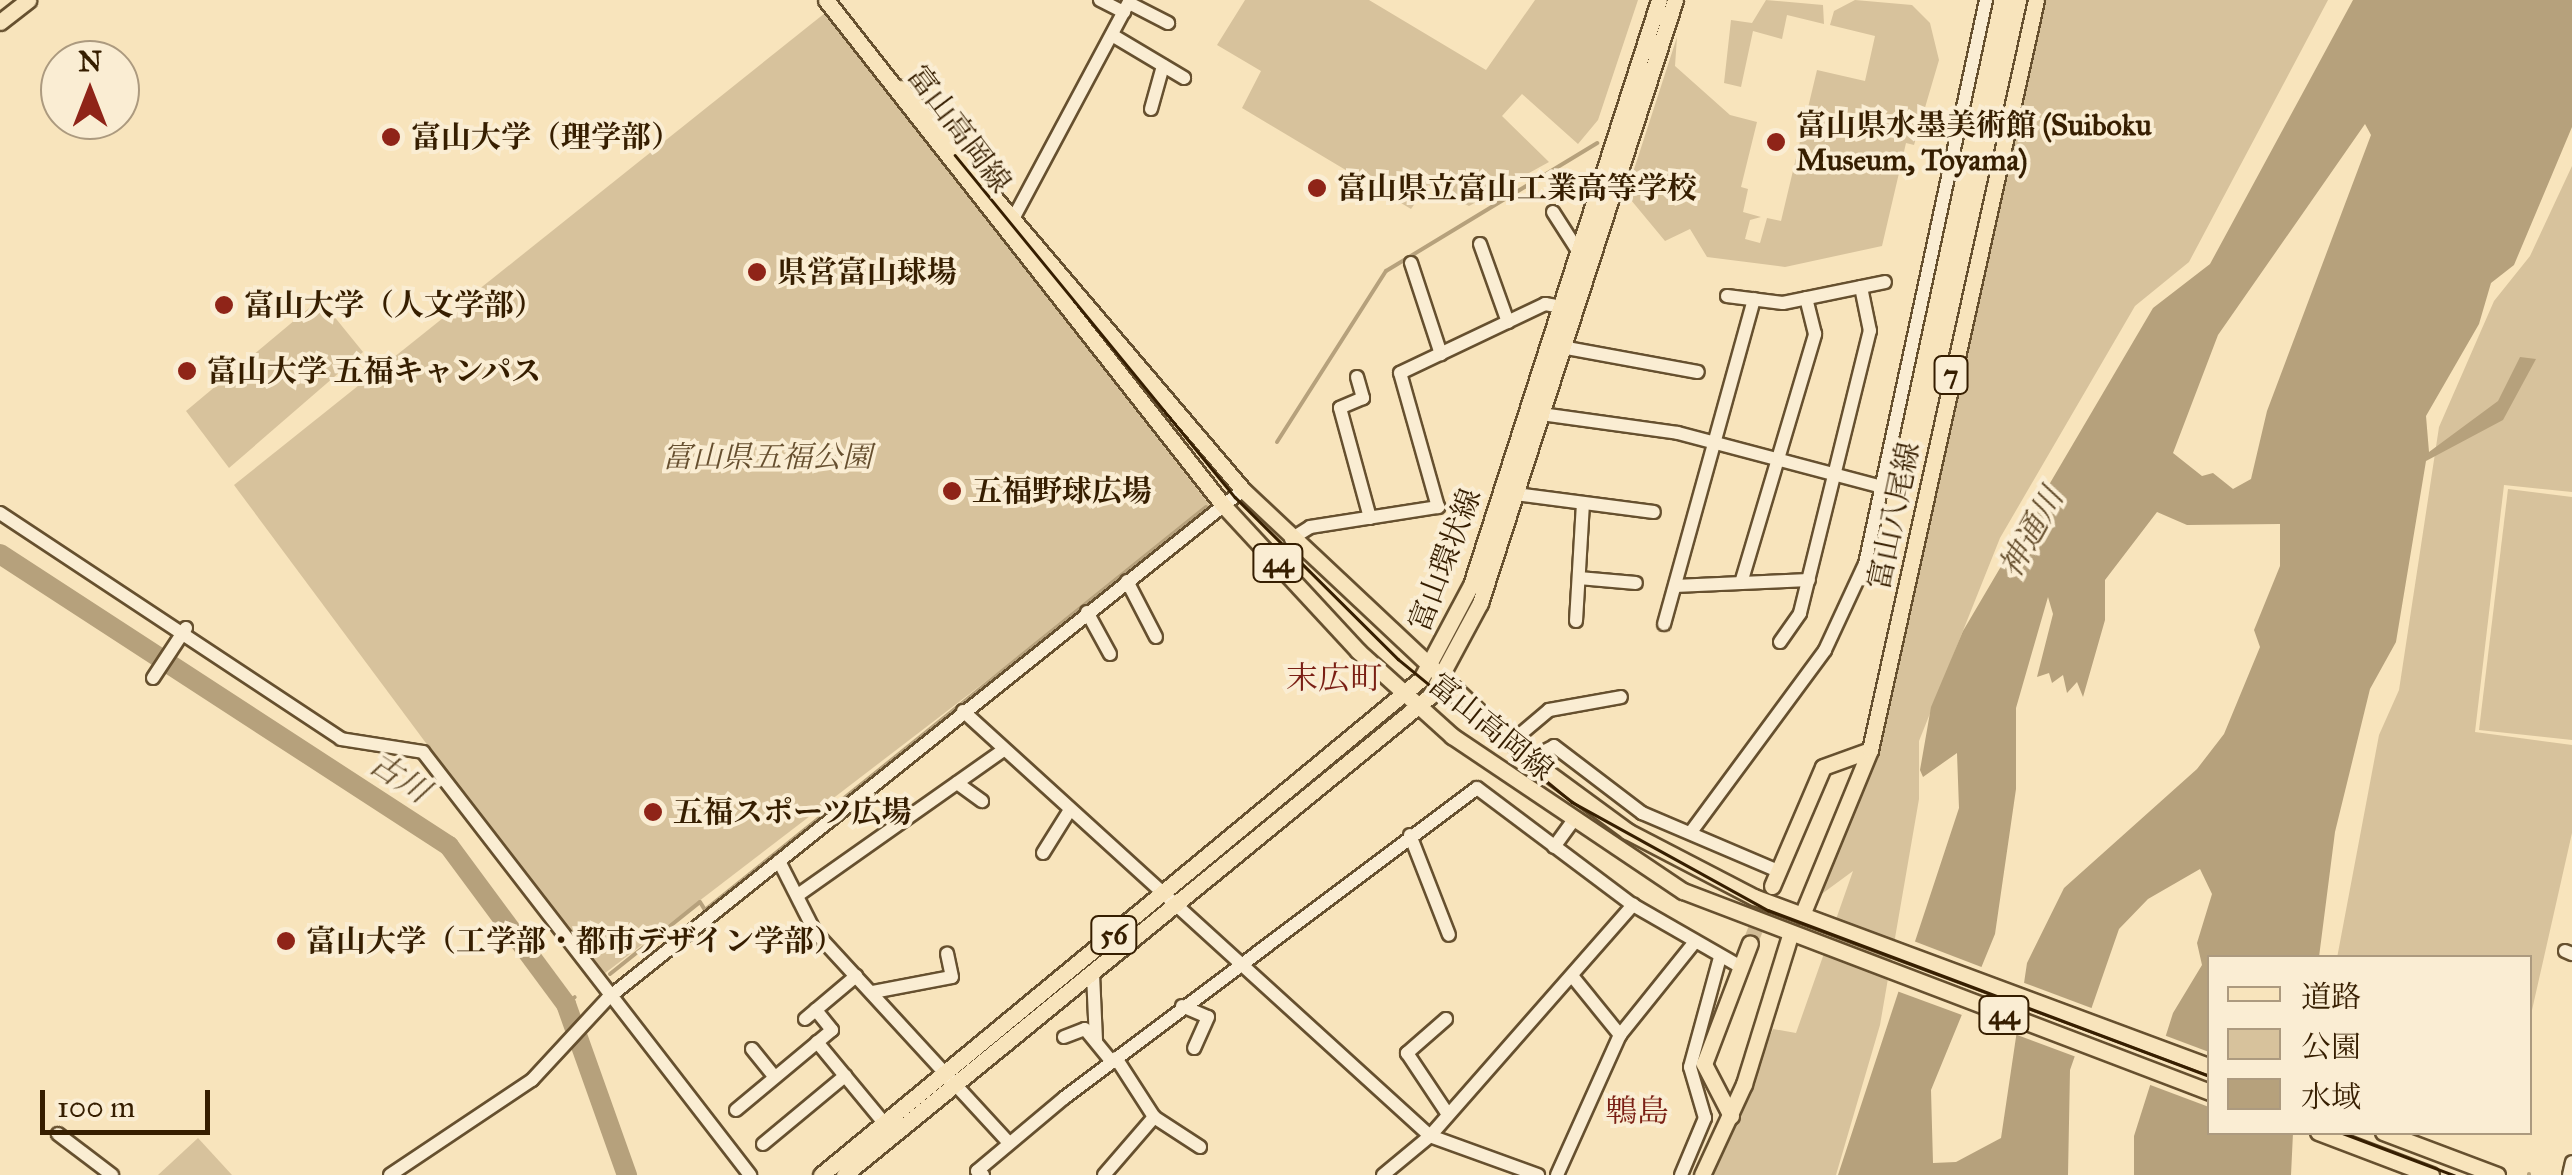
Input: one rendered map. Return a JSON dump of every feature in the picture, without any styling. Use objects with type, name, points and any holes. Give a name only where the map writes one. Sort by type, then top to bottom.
[{"type":"main road","points":[[0,22],[28,0]]},
{"type":"main road","name":"44","points":[[826,0],[877,64]]},
{"type":"main road","name":"富山環状線","points":[[1568,308],[1578,251],[1659,0]]},
{"type":"main road","name":"富山環状線","points":[[844,1175],[1421,709],[1442,680],[1675,0]]},
{"type":"main road","name":"富山八尾線","points":[[1805,916],[1870,750],[2036,0]]},
{"type":"main road","name":"富山高岡線","points":[[877,64],[1243,490],[1428,669],[1529,759],[1694,869],[1805,916],[2207,1066]]},
{"type":"main road","name":"富山高岡線","points":[[877,64],[1223,505],[1421,709],[1571,824],[1684,890],[1795,936],[2207,1091]]},
{"type":"main road","name":"富山環状線","points":[[821,1175],[1408,696],[1458,616],[1509,493]]},
{"type":"main road","points":[[1775,878],[1822,767],[1870,750]]},
{"type":"main road","points":[[1702,1175],[1730,1116],[1795,936]]},
{"type":"main road","points":[[1730,1116],[1704,1064],[1750,943]]},
{"type":"main road","points":[[2326,1135],[2431,1175]]},
{"type":"main road","points":[[2391,1135],[2497,1175]]},
{"type":"street","points":[[1100,0],[1128,5],[1168,23]]},
{"type":"street","points":[[1691,832],[1842,619],[1882,487],[1986,0]]},
{"type":"street","points":[[1013,218],[1128,5]]},
{"type":"street","points":[[1112,35],[1184,78]]},
{"type":"street","points":[[1151,109],[1163,66]]},
{"type":"street","points":[[1553,212],[1578,251]]},
{"type":"street","points":[[1480,244],[1508,322]]},
{"type":"street","points":[[1411,263],[1441,354]]},
{"type":"street","points":[[1728,296],[1806,298],[1885,282]]},
{"type":"street","points":[[1780,642],[1809,580],[1870,331],[1861,286]]},
{"type":"street","points":[[1741,583],[1775,458],[1815,334],[1806,298]]},
{"type":"street","points":[[1664,624],[1754,299]]},
{"type":"street","points":[[1290,539],[1310,526],[1438,508],[1400,373],[1508,322],[1568,308]]},
{"type":"street","points":[[1556,346],[1698,372]]},
{"type":"street","points":[[1357,377],[1363,398],[1340,408],[1370,518]]},
{"type":"street","points":[[1534,413],[1712,442],[1882,487]]},
{"type":"street","points":[[390,1175],[559,1054],[603,1002],[1243,490]]},
{"type":"street","points":[[1509,493],[1654,512]]},
{"type":"street","points":[[1576,621],[1583,504]]},
{"type":"street","points":[[0,512],[341,739],[423,752],[603,1002],[750,1175]]},
{"type":"street","points":[[1579,578],[1636,583]]},
{"type":"street","points":[[1675,586],[1809,580]]},
{"type":"street","points":[[1127,581],[1156,637]]},
{"type":"street","points":[[1087,612],[1110,654]]},
{"type":"street","points":[[157,672],[184,632]]},
{"type":"street","points":[[1510,743],[1549,710],[1621,697]]},
{"type":"street","points":[[962,711],[1068,813],[1430,1136],[1538,1175]]},
{"type":"street","points":[[1529,759],[1554,746],[1629,806],[1691,832],[1775,878]]},
{"type":"street","points":[[798,895],[1002,751]]},
{"type":"street","points":[[957,783],[982,801]]},
{"type":"street","points":[[978,1174],[1008,1142],[1236,964],[1477,788],[1634,905],[1694,944],[1739,966]]},
{"type":"street","points":[[1043,853],[1068,813]]},
{"type":"street","points":[[1554,847],[1571,824]]},
{"type":"street","points":[[1410,836],[1449,935]]},
{"type":"street","points":[[780,861],[816,932],[1008,1142]]},
{"type":"street","points":[[1383,1175],[1430,1136],[1634,905]]},
{"type":"street","points":[[1557,1175],[1620,1035],[1694,944]]},
{"type":"street","points":[[873,992],[952,977],[947,954]]},
{"type":"street","points":[[1684,1175],[1705,1118],[1690,1067],[1720,957]]},
{"type":"street","points":[[1093,974],[1096,1041]]},
{"type":"street","points":[[736,1110],[832,1030],[810,1015],[856,976]]},
{"type":"street","points":[[1573,977],[1620,1035]]},
{"type":"street","points":[[1182,1006],[1208,1018],[1194,1048]]},
{"type":"street","points":[[1446,1019],[1407,1053],[1447,1113]]},
{"type":"street","points":[[1064,1037],[1085,1029],[1114,1060],[1154,1117],[1200,1147]]},
{"type":"street","points":[[817,1042],[884,1122]]},
{"type":"street","points":[[752,1049],[775,1078]]},
{"type":"street","points":[[763,1144],[845,1076]]},
{"type":"street","points":[[1104,1175],[1154,1117]]},
{"type":"street","points":[[58,1134],[112,1175]]},
{"type":"street","points":[[1684,1175],[1719,1141]]},
{"type":"street","points":[[2569,1175],[2572,1162]]},
{"type":"green space","points":[[1245,0],[1369,0],[1486,70],[1535,0],[1638,0],[1598,120],[1578,144],[1522,94],[1502,116],[1549,162],[1469,206],[1428,185],[1411,209],[1242,108],[1261,71],[1217,45]]},
{"type":"green space","points":[[1766,0],[1823,5],[1824,24],[1787,15],[1782,39],[1753,31],[1741,87],[1724,83],[1731,20],[1752,23]]},
{"type":"green space","points":[[1855,0],[1912,5],[1930,23],[1939,60],[1914,145],[1906,143],[1882,246],[1785,267],[1707,257],[1690,229],[1665,241],[1626,194],[1677,37],[1675,66],[1730,115],[1757,122],[1741,187],[1748,189],[1743,212],[1761,217],[1750,220],[1745,239],[1760,243],[1767,218],[1781,221],[1817,70],[1865,81],[1875,36],[1830,25],[1834,11]]},
{"type":"green space","points":[[2044,0],[2328,0],[2189,262],[2135,306],[2000,538],[1919,741],[1919,799],[1880,1025],[1836,1175],[1709,1175],[1773,1029],[1796,1033],[1853,871],[1819,896],[1888,694]]},
{"type":"green space","name":"富山県五福公園","points":[[825,13],[1212,508],[600,977],[234,485]]},
{"type":"green space","points":[[2572,166],[2572,492],[2504,485],[2475,732],[2572,745],[2572,833],[2532,1010],[2532,955],[2338,955],[2379,735],[2399,690],[2439,427],[2494,301],[2530,256]]},
{"type":"green space","points":[[320,299],[363,352],[229,468],[186,411]]},
{"type":"green space","points":[[2508,489],[2572,497],[2572,740],[2479,730]]},
{"type":"green space","points":[[198,1138],[232,1175],[158,1175]]},
{"type":"water","name":"神通川","points":[[2353,0],[2572,0],[2572,127],[2514,265],[2491,283],[2479,324],[2426,416],[2429,452],[2498,401],[2520,357],[2536,359],[2503,420],[2426,461],[2396,642],[2370,689],[2335,832],[2319,955],[2207,955],[2207,1135],[2293,1135],[2291,1175],[2134,1175],[2134,1136],[2173,1013],[2202,965],[2197,943],[2212,894],[2200,869],[2148,899],[2119,929],[2070,1070],[2068,1175],[1838,1175],[1959,808],[1957,753],[1923,777],[1920,770],[1931,707],[1963,631],[2153,308],[2210,264]],"holes":[[[2365,124],[2371,135],[2267,411],[2251,479],[2233,489],[2213,473],[2202,476],[2173,453],[2218,335]],[[2157,512],[2187,525],[2280,524],[2280,566],[2254,630],[2260,647],[2224,734],[2197,769],[2064,888],[2027,963],[2001,1138],[1956,1162],[1933,1163],[1931,1090],[1995,934],[2016,789],[2016,708],[2048,597],[2053,614],[2037,677],[2049,673],[2052,683],[2063,675],[2067,693],[2077,682],[2083,697],[2105,620],[2105,580]]]},
{"type":"pier","points":[[1911,940],[1984,968],[1962,1015],[1894,990]]},
{"type":"pier","points":[[2019,981],[2094,1009],[2079,1058],[2012,1033]]},
{"type":"pier","points":[[2161,1034],[2207,1051],[2207,1106],[2145,1083]]},
{"type":"waterway","points":[[1277,442],[1386,271],[1597,143]]},
{"type":"waterway","points":[[610,974],[700,902],[705,910],[1206,507]]},
{"type":"waterway","name":"古川","points":[[0,554],[449,846],[566,1004],[627,1175]]},
{"type":"waterway","points":[[566,1004],[575,997]]},
{"type":"tunnel","points":[[1750,943],[1771,889]]},
{"type":"tram line","points":[[955,155],[1235,497],[1398,659],[1572,802],[1768,910],[2207,1075]]},
{"type":"tram line","points":[[2348,1135],[2454,1175]]},
{"type":"place","name":"富山大学（理学部）","points":[[391,137]]},
{"type":"place","name":"富山県水墨美術館 (Suiboku Museum, Toyama)","points":[[1776,142]]},
{"type":"place","name":"富山県立富山工業高等学校","points":[[1317,188]]},
{"type":"place","name":"県営富山球場","points":[[757,272]]},
{"type":"place","name":"富山大学（人文学部）","points":[[224,305]]},
{"type":"place","name":"富山大学 五福キャンパス","points":[[187,371]]},
{"type":"place","name":"五福野球広場","points":[[952,491]]},
{"type":"place","name":"五福スポーツ広場","points":[[653,812]]},
{"type":"place","name":"富山大学（工学部・都市デザイン学部）","points":[[286,941]]},
{"type":"district","name":"末広町","points":[[1334,679]]},
{"type":"district","name":"鵯島","points":[[1637,1112]]}]
